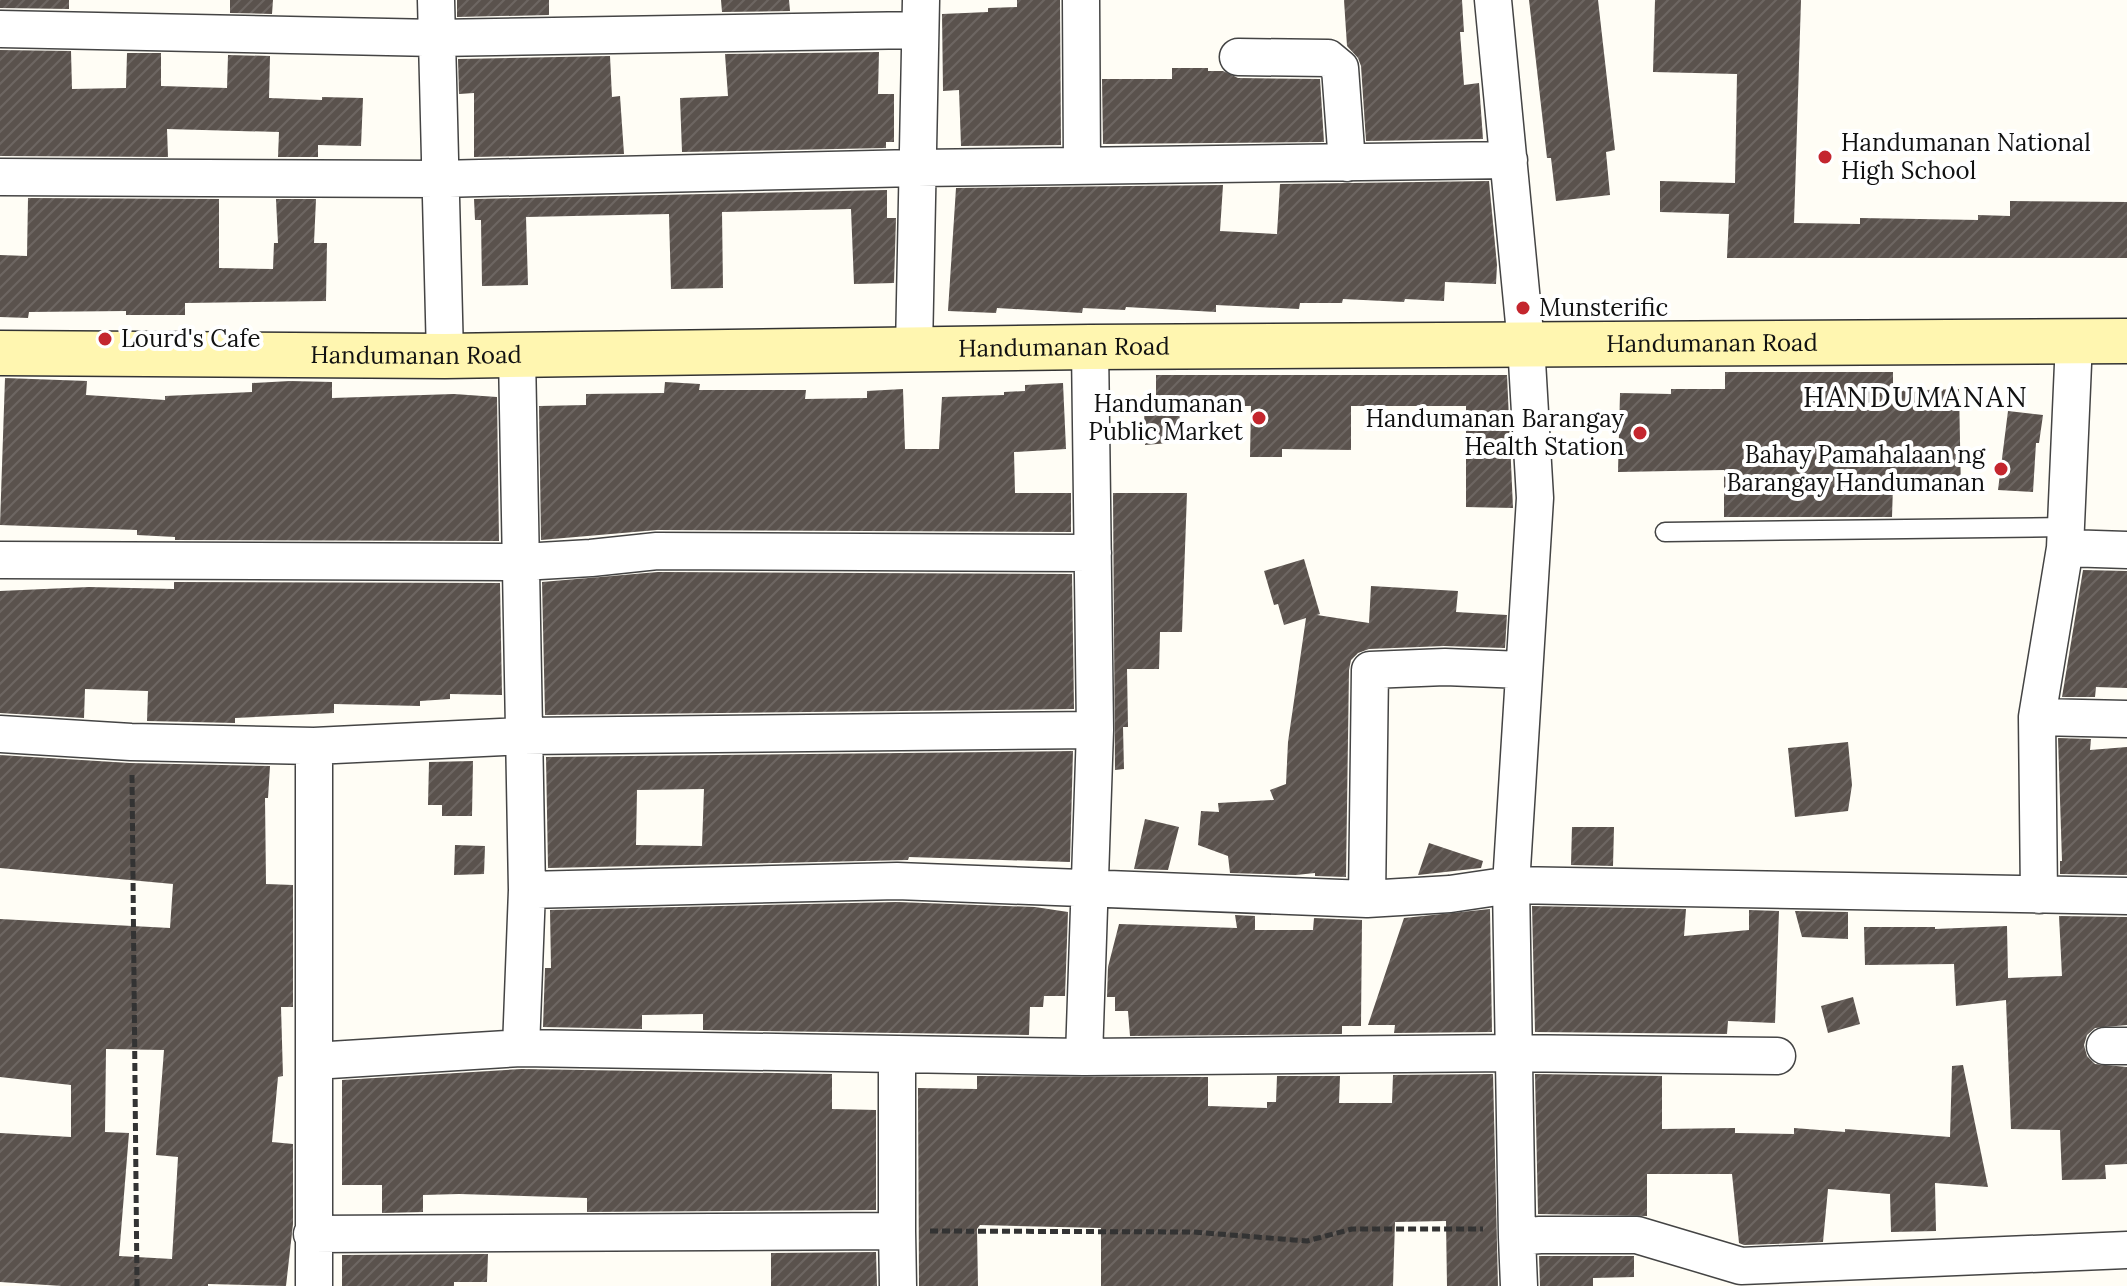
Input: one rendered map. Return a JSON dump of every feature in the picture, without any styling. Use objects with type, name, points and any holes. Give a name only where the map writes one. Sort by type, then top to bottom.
[{"type":"street","points":[[436,0],[445,356]]},
{"type":"street","points":[[1081,0],[1082,165]]},
{"type":"street","points":[[1493,0],[1526,344],[1535,498],[1511,885],[1519,1286]]},
{"type":"street","points":[[0,29],[436,38],[920,15],[914,350]]},
{"type":"street","points":[[1238,57],[1328,58],[1340,68],[1347,163]]},
{"type":"street","points":[[0,177],[439,179],[1082,165],[1509,160]]},
{"type":"street","points":[[2039,895],[2037,717],[2066,538],[2074,341]]},
{"type":"street","name":"Handumanan Road","points":[[0,353],[445,356],[1090,347],[2127,341]]},
{"type":"street","points":[[1084,1057],[1095,730],[1090,347]]},
{"type":"street","points":[[517,355],[527,890],[521,1048]]},
{"type":"street","points":[[2066,538],[2127,550]]},
{"type":"street","points":[[0,560],[522,562],[657,551],[1093,553]]},
{"type":"street","points":[[1367,899],[1370,670],[1445,667],[1523,670]]},
{"type":"street","points":[[2037,717],[2127,719]]},
{"type":"street","points":[[0,734],[131,742],[314,746],[523,736],[1095,730]]},
{"type":"street","points":[[314,746],[314,1286]]},
{"type":"street","points":[[527,890],[897,881],[1367,899],[1450,894],[1511,885],[2127,896]]},
{"type":"street","points":[[314,1061],[521,1048],[1084,1057],[1512,1053],[1777,1056]]},
{"type":"street","points":[[897,1054],[898,1286]]},
{"type":"street","points":[[312,1234],[897,1231]]},
{"type":"street","points":[[1516,1235],[1637,1235],[1741,1266],[2127,1250]]},
{"type":"lane","points":[[1665,532],[2066,538]]},
{"type":"path","points":[[131,742],[137,1286]]},
{"type":"path","points":[[897,1231],[1193,1232],[1307,1241],[1352,1229],[1452,1228],[1516,1235]]},
{"type":"building","points":[[0,0],[69,0],[69,9],[0,8]]},
{"type":"building","points":[[230,0],[273,0],[272,14],[230,13]]},
{"type":"building","points":[[457,0],[549,0],[549,15],[457,17]]},
{"type":"building","points":[[721,0],[789,0],[790,11],[722,12]]},
{"type":"building","points":[[1017,0],[1060,0],[1061,145],[961,146],[959,90],[943,91],[942,14],[1017,7]]},
{"type":"building","points":[[1344,0],[1462,0],[1464,32],[1460,32],[1464,85],[1479,83],[1483,139],[1366,141],[1361,66],[1347,46]]},
{"type":"building","points":[[1529,0],[1598,0],[1615,150],[1606,152],[1610,195],[1556,201],[1551,158],[1547,158]]},
{"type":"building","points":[[1655,0],[1801,0],[1794,223],[1860,224],[1860,218],[1978,220],[1978,215],[2010,216],[2010,201],[2127,202],[2127,258],[1727,258],[1729,214],[1660,212],[1660,181],[1735,183],[1737,74],[1653,72]]},
{"type":"building","points":[[0,50],[71,51],[72,89],[126,88],[127,53],[161,53],[161,86],[227,88],[228,55],[270,56],[269,98],[363,98],[361,146],[318,145],[318,157],[278,157],[279,132],[167,129],[168,157],[0,156]]},
{"type":"building","points":[[879,52],[878,94],[894,94],[894,142],[886,142],[886,148],[682,152],[680,98],[728,96],[725,54]]},
{"type":"building","points":[[610,56],[612,97],[620,96],[624,154],[474,157],[474,93],[459,94],[458,59]]},
{"type":"building","points":[[1172,68],[1208,68],[1208,71],[1223,71],[1238,78],[1320,79],[1324,142],[1103,144],[1102,79],[1172,79]]},
{"type":"building","points":[[1489,181],[1496,284],[1445,282],[1444,301],[1343,299],[1342,303],[1300,303],[1299,309],[1216,305],[1216,312],[1126,307],[1125,310],[1083,308],[1082,313],[997,308],[996,313],[948,311],[956,188],[1223,185],[1220,231],[1277,234],[1280,184]]},
{"type":"building","points":[[887,190],[887,218],[896,218],[894,283],[854,284],[851,209],[722,212],[723,288],[671,289],[669,214],[526,217],[528,285],[482,286],[481,220],[475,220],[474,199]]},
{"type":"building","points":[[28,198],[219,199],[219,268],[273,269],[274,243],[278,243],[276,199],[316,199],[314,243],[327,243],[326,301],[185,303],[185,315],[126,315],[126,311],[29,312],[28,318],[0,317],[0,255],[27,256]]},
{"type":"building","points":[[1725,372],[1893,372],[1893,391],[1959,389],[1961,493],[1893,485],[1892,517],[1724,517],[1724,470],[1618,472],[1620,393],[1671,394],[1671,389],[1725,389]]},
{"type":"building","points":[[1156,375],[1507,375],[1513,508],[1466,507],[1466,406],[1351,406],[1351,450],[1282,449],[1282,457],[1250,457],[1251,406],[1156,406]]},
{"type":"building","points":[[5,378],[87,381],[86,395],[165,400],[165,396],[252,392],[252,383],[290,381],[332,382],[332,398],[454,394],[497,397],[499,541],[175,540],[175,537],[137,535],[137,530],[0,525]]},
{"type":"building","points":[[665,382],[700,384],[699,390],[806,390],[805,399],[867,398],[867,391],[903,389],[905,449],[939,449],[942,397],[1004,395],[1004,392],[1025,391],[1025,385],[1063,383],[1066,449],[1014,452],[1015,493],[1071,493],[1071,532],[657,530],[541,540],[539,406],[586,405],[586,394],[664,393]]},
{"type":"building","points":[[1179,406],[1181,442],[1145,445],[1144,408]]},
{"type":"building","points":[[2008,411],[2043,415],[2039,443],[2036,443],[2033,492],[1998,490]]},
{"type":"building","points":[[1113,493],[1187,493],[1182,632],[1160,632],[1159,669],[1127,669],[1128,727],[1123,727],[1124,769],[1115,770]]},
{"type":"building","points":[[1304,559],[1320,614],[1317,615],[1369,623],[1371,586],[1458,591],[1456,612],[1507,615],[1505,648],[1444,646],[1369,649],[1358,653],[1351,660],[1349,670],[1346,877],[1315,876],[1315,873],[1230,873],[1228,856],[1198,845],[1201,811],[1219,812],[1218,803],[1274,800],[1270,790],[1286,784],[1288,742],[1306,618],[1284,625],[1278,604],[1274,605],[1264,571]]},
{"type":"building","points":[[2083,570],[2127,571],[2127,688],[2096,687],[2095,697],[2062,697]]},
{"type":"building","points":[[658,572],[1072,574],[1074,709],[545,715],[542,582]]},
{"type":"building","points":[[174,582],[500,583],[502,695],[450,694],[450,699],[420,701],[420,706],[334,704],[334,713],[235,718],[235,723],[147,721],[148,691],[85,689],[84,718],[0,713],[0,591],[89,587],[174,589]]},
{"type":"building","points":[[2058,738],[2091,739],[2090,750],[2127,747],[2127,875],[2060,874]]},
{"type":"building","points":[[1848,742],[1852,785],[1848,811],[1795,817],[1788,748]]},
{"type":"building","points":[[1073,751],[1070,862],[909,857],[908,860],[548,868],[546,757]],"holes":[[[704,789],[702,846],[636,845],[637,790]]]},
{"type":"building","points":[[0,755],[130,763],[270,766],[268,798],[265,798],[266,884],[293,885],[293,1007],[281,1007],[283,1076],[278,1077],[272,1142],[293,1144],[293,1224],[286,1286],[62,1286],[0,1282],[0,1133],[71,1137],[71,1085],[0,1077],[0,919],[170,928],[173,884],[0,868]],"holes":[[[106,1049],[164,1050],[156,1155],[178,1157],[172,1259],[119,1256],[129,1133],[105,1132]]]},
{"type":"building","points":[[473,761],[472,816],[442,816],[442,805],[428,805],[429,762]]},
{"type":"building","points":[[1145,819],[1179,827],[1168,870],[1134,869]]},
{"type":"building","points":[[1572,827],[1614,827],[1613,866],[1571,865]]},
{"type":"building","points":[[1429,843],[1483,861],[1481,868],[1418,875]]},
{"type":"building","points":[[455,845],[485,846],[484,874],[454,875]]},
{"type":"building","points":[[897,902],[1035,907],[1068,912],[1065,996],[1044,996],[1043,1007],[1030,1007],[1029,1035],[703,1030],[703,1014],[642,1015],[642,1029],[543,1027],[545,968],[551,968],[550,910]]},
{"type":"building","points":[[1532,906],[1686,909],[1684,936],[1749,930],[1749,910],[1779,911],[1775,1023],[1728,1021],[1727,1034],[1535,1032]]},
{"type":"building","points":[[1490,909],[1492,1032],[1394,1033],[1395,1025],[1368,1025],[1404,918]]},
{"type":"building","points":[[1795,911],[1848,912],[1848,939],[1802,937]]},
{"type":"building","points":[[1235,915],[1255,916],[1255,930],[1313,930],[1314,918],[1362,920],[1361,1026],[1342,1026],[1342,1034],[1130,1036],[1128,1011],[1115,1011],[1115,997],[1107,997],[1108,967],[1119,924],[1237,928]]},
{"type":"building","points":[[2059,916],[2127,917],[2127,1025],[2095,1028],[2087,1035],[2084,1045],[2087,1056],[2095,1064],[2127,1067],[2127,1164],[2105,1165],[2106,1179],[2062,1180],[2060,1130],[2011,1129],[2006,1000],[1956,1006],[1954,964],[1865,965],[1864,927],[1935,929],[2007,926],[2008,978],[2062,976]]},
{"type":"building","points":[[1853,997],[1860,1024],[1828,1033],[1821,1006]]},
{"type":"building","points":[[1963,1065],[1988,1187],[1935,1183],[1936,1231],[1891,1232],[1890,1194],[1828,1189],[1823,1242],[1744,1245],[1739,1243],[1732,1174],[1647,1174],[1647,1216],[1538,1214],[1535,1074],[1662,1076],[1662,1129],[1735,1128],[1735,1133],[1794,1134],[1794,1128],[1845,1132],[1845,1129],[1950,1137],[1952,1066]]},
{"type":"building","points":[[522,1069],[832,1074],[832,1109],[876,1110],[876,1210],[587,1212],[587,1198],[459,1194],[423,1195],[423,1212],[382,1213],[382,1185],[342,1185],[342,1080]]},
{"type":"building","points":[[1493,1074],[1498,1286],[1447,1286],[1446,1221],[1395,1222],[1393,1286],[1101,1286],[1101,1228],[980,1225],[977,1229],[978,1286],[919,1286],[918,1088],[977,1089],[977,1076],[1208,1077],[1208,1106],[1267,1108],[1267,1102],[1276,1102],[1277,1076],[1340,1076],[1339,1103],[1392,1103],[1393,1075]]},
{"type":"building","points":[[876,1252],[877,1286],[771,1286],[771,1253]]},
{"type":"building","points":[[488,1254],[487,1282],[454,1282],[454,1286],[342,1286],[342,1255]]},
{"type":"building","points":[[1539,1256],[1634,1256],[1634,1277],[1593,1278],[1593,1286],[1540,1286]]},
{"type":"place","name":"Handumanan National High School","points":[[1825,157]]},
{"type":"place","name":"Munsterific","points":[[1523,308]]},
{"type":"place","name":"Lourd's Cafe","points":[[105,339]]},
{"type":"place","name":"Handumanan Public Market","points":[[1259,418]]},
{"type":"place","name":"Handumanan Barangay Health Station","points":[[1640,433]]},
{"type":"place","name":"Bahay Pamahalaan ng Barangay Handumanan","points":[[2001,469]]},
{"type":"district","name":"HANDUMANAN","points":[[1916,397]]}]
